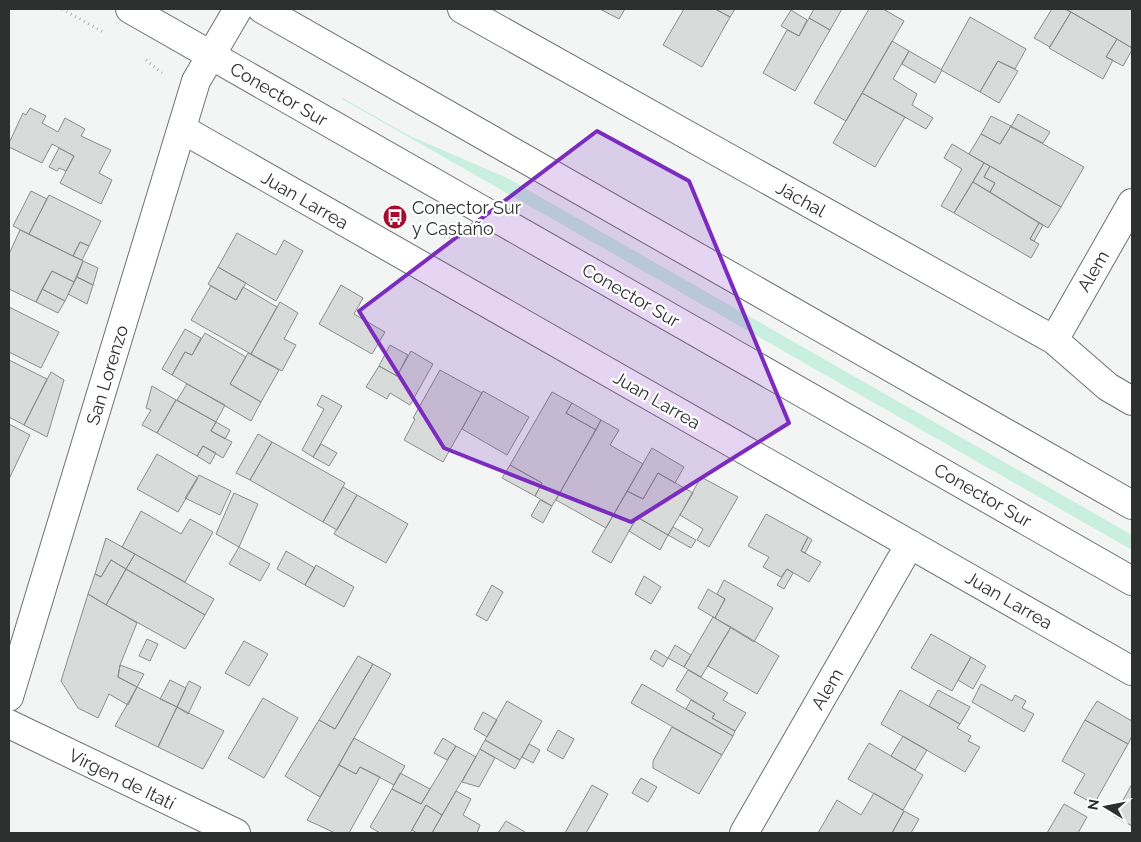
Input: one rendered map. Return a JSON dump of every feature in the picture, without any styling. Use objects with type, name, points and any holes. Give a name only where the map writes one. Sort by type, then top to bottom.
[{"type":"street","name":"Conector Sur","points":[[130,9],[1132,581]]},
{"type":"street","name":"San Lorenzo","points":[[9,697],[196,81],[238,9]]},
{"type":"street","points":[[262,9],[1132,505]]},
{"type":"street","name":"Jáchal","points":[[462,9],[1054,340],[1108,387],[1132,401]]},
{"type":"street","name":"Juan Larrea","points":[[182,130],[1132,670]]},
{"type":"street","name":"Alem","points":[[1054,340],[1132,202]]},
{"type":"street","name":"Alem","points":[[744,833],[910,544]]},
{"type":"street","name":"Virgen de Itatí","points":[[9,724],[236,833]]},
{"type":"path","points":[[62,9],[110,36]]},
{"type":"path","points":[[139,54],[192,97]]},
{"type":"path","points":[[438,236],[461,238]]},
{"type":"highlighted area","points":[[597,131],[689,181],[789,423],[631,522],[444,448],[359,311]]},
{"type":"green space","points":[[342,99],[408,135],[507,178],[1132,535],[1132,550]]},
{"type":"building","points":[[600,9],[625,9],[619,19]]},
{"type":"building","points":[[684,9],[715,9],[730,17],[702,67],[663,45]]},
{"type":"building","points":[[715,9],[735,9],[730,17]]},
{"type":"building","points":[[814,9],[842,9],[830,30],[809,18]]},
{"type":"building","points":[[869,9],[883,9],[904,21],[846,121],[814,103]]},
{"type":"building","points":[[1052,9],[1065,9],[1071,12],[1050,47],[1034,38]]},
{"type":"building","points":[[1065,9],[1132,9],[1132,48],[1071,12]]},
{"type":"building","points":[[791,10],[807,20],[799,36],[781,26]]},
{"type":"building","points":[[1071,12],[1117,39],[1106,57],[1113,60],[1103,79],[1049,48]]},
{"type":"building","points":[[970,17],[1026,49],[1015,69],[998,61],[980,92],[941,70]]},
{"type":"building","points":[[809,18],[830,30],[795,91],[763,73],[787,30],[799,36]]},
{"type":"building","points":[[1117,39],[1132,48],[1123,66],[1106,57]]},
{"type":"building","points":[[892,41],[909,51],[893,79],[917,94],[912,105],[933,118],[926,129],[862,93]]},
{"type":"building","points":[[909,51],[942,70],[935,83],[902,64]]},
{"type":"building","points":[[998,61],[1018,71],[999,103],[980,92]]},
{"type":"building","points":[[862,93],[905,117],[875,167],[833,143]]},
{"type":"building","points":[[30,108],[46,116],[42,123],[58,132],[65,118],[85,129],[81,136],[111,150],[99,173],[112,180],[101,204],[60,183],[74,156],[52,144],[42,163],[9,147],[9,143],[23,113],[26,115]]},
{"type":"building","points":[[1018,114],[1050,132],[1043,143],[1011,127]]},
{"type":"building","points":[[991,116],[1011,126],[1000,144],[981,134]]},
{"type":"building","points":[[1011,126],[1084,167],[1061,207],[969,154],[981,134],[1000,144]]},
{"type":"building","points":[[952,144],[984,163],[954,213],[941,206],[962,169],[944,158]]},
{"type":"building","points":[[59,148],[74,156],[66,171],[59,168],[57,171],[49,167]]},
{"type":"building","points":[[984,163],[990,166],[984,177],[995,183],[990,192],[973,182]]},
{"type":"building","points":[[990,166],[1061,207],[1048,228],[990,192],[995,183],[984,177]]},
{"type":"building","points":[[973,182],[1039,223],[1030,239],[1039,244],[1031,258],[954,213]]},
{"type":"building","points":[[31,191],[47,199],[29,234],[13,226]]},
{"type":"building","points":[[49,195],[101,221],[89,246],[80,242],[73,256],[29,234]]},
{"type":"building","points":[[1039,223],[1043,225],[1034,241],[1030,239]]},
{"type":"building","points":[[20,230],[83,261],[74,282],[52,271],[36,302],[9,289],[9,254]]},
{"type":"building","points":[[237,233],[276,255],[284,240],[303,251],[276,301],[218,267]]},
{"type":"building","points":[[80,242],[89,246],[82,260],[73,256]]},
{"type":"building","points":[[83,261],[98,268],[93,285],[77,277]]},
{"type":"building","points":[[218,267],[246,283],[236,300],[208,284]]},
{"type":"building","points":[[52,271],[74,282],[65,301],[42,289]]},
{"type":"building","points":[[77,277],[93,285],[87,304],[68,294]]},
{"type":"building","points":[[341,285],[363,298],[354,314],[385,332],[372,354],[319,324]]},
{"type":"building","points":[[211,286],[236,300],[243,287],[277,307],[251,354],[191,320]]},
{"type":"building","points":[[42,289],[65,301],[58,313],[36,302]]},
{"type":"building","points":[[280,302],[298,313],[284,339],[296,345],[282,371],[251,354]]},
{"type":"building","points":[[9,307],[59,332],[41,368],[9,352]]},
{"type":"building","points":[[185,329],[201,338],[192,355],[185,352],[172,375],[162,369]]},
{"type":"building","points":[[205,333],[246,357],[230,384],[261,402],[251,421],[172,375],[185,352],[192,355]]},
{"type":"building","points":[[390,345],[408,355],[397,376],[379,366]]},
{"type":"building","points":[[411,351],[433,364],[410,405],[390,393],[387,399],[366,387],[379,366],[397,376]]},
{"type":"building","points":[[248,353],[279,370],[261,402],[230,384]]},
{"type":"building","points":[[9,360],[47,379],[24,425],[9,417]]},
{"type":"building","points":[[440,370],[482,393],[443,462],[404,440],[415,419],[413,418]]},
{"type":"building","points":[[51,372],[64,380],[47,437],[24,425]]},
{"type":"building","points":[[187,384],[225,405],[216,422],[177,400]]},
{"type":"building","points":[[152,386],[176,400],[157,433],[142,425],[151,410],[146,408]]},
{"type":"building","points":[[483,391],[529,417],[507,455],[462,429]]},
{"type":"building","points":[[552,392],[572,403],[566,413],[596,430],[552,506],[535,496],[542,483],[510,465]]},
{"type":"building","points":[[322,395],[342,406],[313,457],[302,450],[324,409],[317,405]]},
{"type":"building","points":[[176,400],[216,422],[211,431],[232,442],[223,458],[203,446],[197,456],[157,433]]},
{"type":"building","points":[[572,403],[601,420],[596,430],[566,413]]},
{"type":"building","points":[[601,420],[619,430],[610,445],[643,464],[606,528],[556,500]]},
{"type":"building","points":[[216,422],[230,430],[225,439],[211,431]]},
{"type":"building","points":[[9,424],[30,435],[9,479]]},
{"type":"building","points":[[258,434],[272,442],[250,480],[236,473]]},
{"type":"building","points":[[272,442],[345,483],[323,522],[250,480]]},
{"type":"building","points":[[321,444],[337,453],[329,466],[313,457]]},
{"type":"building","points":[[203,446],[216,453],[210,464],[197,456]]},
{"type":"building","points":[[652,448],[684,467],[675,483],[658,473],[643,499],[627,491]]},
{"type":"building","points":[[157,454],[198,478],[178,512],[137,489]]},
{"type":"building","points":[[510,465],[542,483],[535,496],[502,478]]},
{"type":"building","points":[[658,473],[693,493],[668,535],[637,517],[611,563],[592,552],[627,491],[643,499]]},
{"type":"building","points":[[199,475],[231,491],[220,515],[185,498]]},
{"type":"building","points":[[701,477],[738,497],[709,547],[697,540],[703,529],[680,515]]},
{"type":"building","points":[[343,487],[357,495],[337,530],[323,522]]},
{"type":"building","points":[[234,493],[258,504],[239,547],[216,534]]},
{"type":"building","points":[[357,495],[408,524],[386,563],[334,534]]},
{"type":"building","points":[[540,500],[552,506],[543,523],[531,516]]},
{"type":"building","points":[[141,511],[181,534],[190,519],[213,532],[185,582],[122,547]]},
{"type":"building","points":[[766,514],[808,537],[801,551],[821,562],[809,582],[787,569],[781,577],[763,567],[769,557],[748,546]]},
{"type":"building","points":[[637,517],[668,535],[660,550],[629,531]]},
{"type":"building","points":[[673,527],[696,540],[691,548],[668,535]]},
{"type":"building","points":[[808,537],[812,540],[805,553],[801,551]]},
{"type":"building","points":[[106,538],[135,554],[126,569],[111,560],[101,577],[95,574]]},
{"type":"building","points":[[239,547],[270,564],[260,581],[229,564]]},
{"type":"building","points":[[286,551],[315,568],[305,585],[277,569]]},
{"type":"building","points":[[135,554],[214,599],[205,615],[126,569]]},
{"type":"building","points":[[111,560],[126,569],[106,605],[88,594],[95,574],[101,577]]},
{"type":"building","points":[[316,565],[354,587],[344,607],[305,585]]},
{"type":"building","points":[[126,569],[205,615],[185,649],[106,605]]},
{"type":"building","points":[[787,569],[793,573],[784,589],[777,585]]},
{"type":"building","points":[[644,576],[661,587],[651,604],[635,594]]},
{"type":"building","points":[[724,580],[773,608],[754,642],[715,618],[725,599],[717,594]]},
{"type":"building","points":[[492,585],[503,592],[487,621],[476,615]]},
{"type":"building","points":[[708,589],[725,599],[715,618],[698,608]]},
{"type":"building","points":[[88,594],[137,623],[120,665],[118,677],[137,687],[128,705],[109,694],[98,718],[78,708],[61,681]]},
{"type":"building","points":[[713,617],[731,627],[701,677],[684,667]]},
{"type":"building","points":[[731,627],[779,656],[757,694],[708,666]]},
{"type":"building","points":[[931,634],[971,657],[952,691],[911,668]]},
{"type":"building","points":[[147,639],[158,644],[150,661],[139,656]]},
{"type":"building","points":[[244,641],[268,654],[249,686],[225,673]]},
{"type":"building","points":[[675,645],[691,655],[684,667],[668,658]]},
{"type":"building","points":[[655,650],[668,658],[663,667],[650,659]]},
{"type":"building","points":[[358,656],[373,664],[335,729],[319,720]]},
{"type":"building","points":[[971,657],[986,666],[973,689],[958,680]]},
{"type":"building","points":[[373,664],[391,674],[320,797],[285,776],[319,720],[335,729]]},
{"type":"building","points":[[120,665],[144,674],[137,687],[118,677]]},
{"type":"building","points":[[688,670],[728,693],[723,700],[746,713],[735,731],[712,718],[715,714],[676,690]]},
{"type":"building","points":[[170,680],[186,688],[177,707],[160,699]]},
{"type":"building","points":[[189,681],[201,687],[188,714],[177,707]]},
{"type":"building","points":[[642,684],[733,736],[722,755],[631,703]]},
{"type":"building","points":[[981,684],[1012,701],[1015,695],[1026,701],[1022,708],[1034,714],[1024,732],[972,702]]},
{"type":"building","points":[[137,687],[177,707],[158,747],[115,726]]},
{"type":"building","points":[[900,690],[960,724],[957,728],[971,736],[968,741],[980,747],[965,772],[881,724]]},
{"type":"building","points":[[938,690],[970,707],[960,724],[929,706]]},
{"type":"building","points":[[263,698],[298,718],[264,778],[228,758]]},
{"type":"building","points":[[691,700],[715,714],[712,718],[735,731],[733,736],[686,709]]},
{"type":"building","points":[[507,701],[542,721],[520,760],[485,740]]},
{"type":"building","points":[[1097,701],[1132,721],[1132,736],[1128,744],[1085,720]]},
{"type":"building","points":[[177,707],[224,731],[203,769],[158,747]]},
{"type":"building","points":[[483,712],[497,720],[487,737],[474,729]]},
{"type":"building","points":[[1085,720],[1128,744],[1094,804],[1074,793],[1085,774],[1062,761]]},
{"type":"building","points":[[672,727],[722,755],[699,794],[653,768],[653,761]]},
{"type":"building","points":[[558,730],[574,739],[563,759],[547,750]]},
{"type":"building","points":[[903,736],[927,750],[915,770],[891,756]]},
{"type":"building","points":[[354,738],[405,766],[394,785],[360,767],[356,774],[339,765]]},
{"type":"building","points":[[443,738],[456,746],[447,760],[434,753]]},
{"type":"building","points":[[485,740],[520,760],[515,769],[480,749]]},
{"type":"building","points":[[869,743],[923,775],[903,810],[848,779]]},
{"type":"building","points":[[529,744],[540,750],[533,763],[522,757]]},
{"type":"building","points":[[456,746],[476,757],[442,815],[426,805],[410,833],[380,833],[370,827],[392,789],[421,804]]},
{"type":"building","points":[[480,749],[495,758],[479,787],[462,782]]},
{"type":"building","points":[[339,765],[356,774],[360,767],[380,777],[349,833],[335,833],[307,820]]},
{"type":"building","points":[[400,773],[430,789],[421,804],[392,789]]},
{"type":"building","points":[[641,778],[657,787],[648,802],[632,793]]},
{"type":"building","points":[[1132,784],[1132,826],[1114,816]]},
{"type":"building","points":[[592,785],[608,794],[586,833],[565,833]]},
{"type":"building","points":[[456,791],[471,799],[463,815],[480,825],[477,833],[432,833]]},
{"type":"building","points":[[874,793],[904,811],[892,833],[818,833],[837,800],[861,815]]},
{"type":"building","points":[[1064,804],[1087,817],[1078,833],[1047,833]]},
{"type":"building","points":[[426,805],[442,815],[432,833],[417,833],[412,830]]},
{"type":"building","points":[[904,811],[919,819],[911,833],[892,833]]},
{"type":"building","points":[[506,821],[525,832],[525,833],[498,833]]},
{"type":"place","name":"Conector Sur y Castaño","points":[[395,217]]}]
